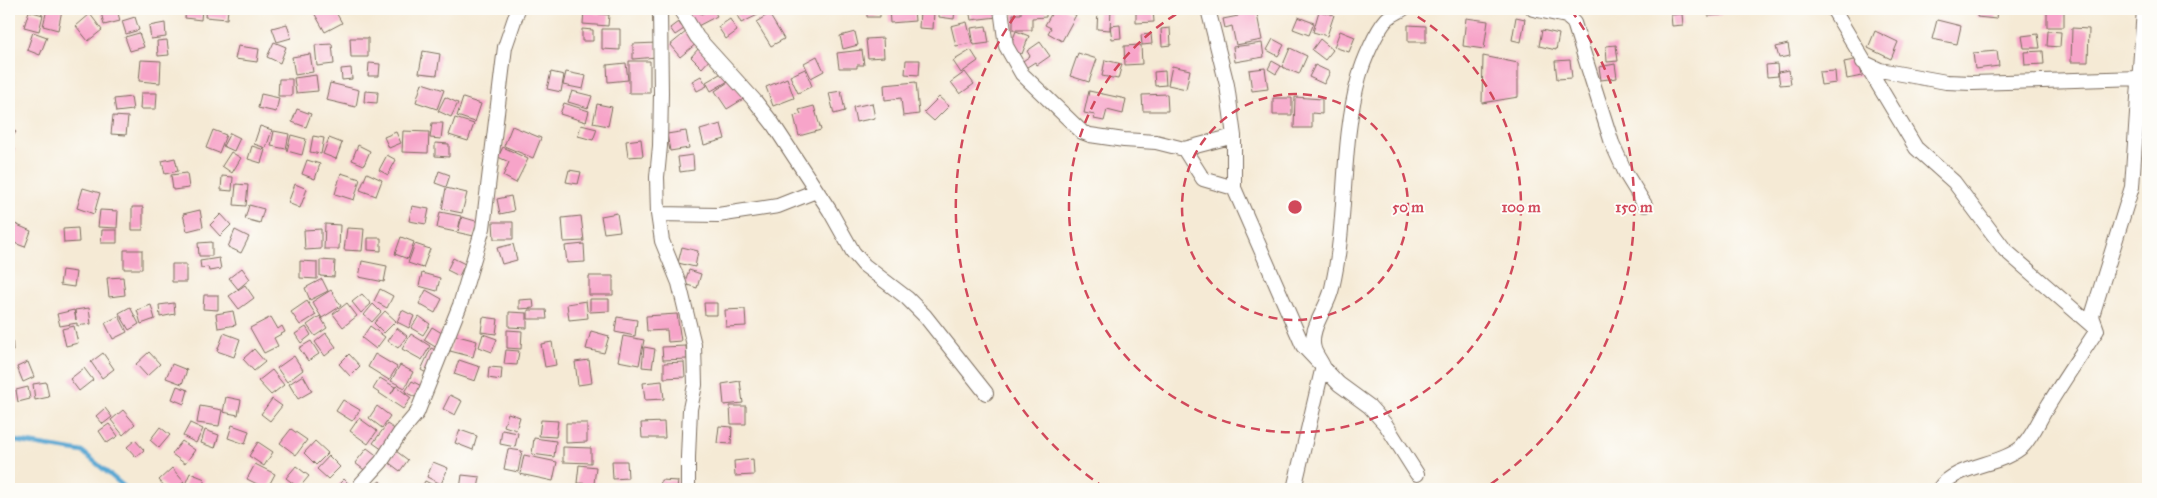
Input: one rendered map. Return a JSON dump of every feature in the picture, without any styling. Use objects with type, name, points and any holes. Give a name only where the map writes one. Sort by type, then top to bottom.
[{"type":"street","points":[[361,489],[361,484],[381,462],[400,433],[417,414],[460,305],[483,228],[505,47],[518,9]]},
{"type":"street","points":[[660,9],[662,93],[657,177],[658,214],[662,241],[679,284],[694,345],[695,385],[690,409],[688,489]]},
{"type":"street","points":[[680,9],[697,37],[755,101],[830,211],[853,252],[864,265],[907,298],[925,316],[986,393]]},
{"type":"street","points":[[1002,9],[1006,46],[1022,74],[1082,132],[1090,136],[1156,142],[1184,149],[1234,136]]},
{"type":"street","points":[[1208,9],[1227,85],[1234,136],[1234,188],[1303,346],[1339,384],[1369,406],[1386,425],[1417,474]]},
{"type":"street","points":[[1294,489],[1323,366],[1314,348],[1313,334],[1330,297],[1335,274],[1348,152],[1359,78],[1366,55],[1387,19],[1403,9]]},
{"type":"street","points":[[1533,9],[1566,16],[1574,23],[1612,143],[1626,174],[1645,205]]},
{"type":"street","points":[[1833,9],[1916,148],[1954,182],[2005,250],[2097,330]]},
{"type":"street","points":[[2097,330],[2092,316],[2132,187],[2144,9]]},
{"type":"street","points":[[1863,62],[1880,70],[1955,82],[2140,78]]},
{"type":"street","points":[[1184,149],[1204,179],[1234,188]]},
{"type":"street","points":[[658,214],[718,216],[778,206],[816,191]]},
{"type":"street","points":[[1939,489],[1964,471],[2008,456],[2022,446],[2035,430],[2048,404],[2097,330]]},
{"type":"building","points":[[47,9],[62,10],[58,30],[43,26]]},
{"type":"building","points":[[117,9],[120,21],[104,25],[101,12]]},
{"type":"building","points":[[186,9],[202,9],[201,20],[185,18]]},
{"type":"building","points":[[206,9],[228,9],[227,19],[205,17]]},
{"type":"building","points":[[318,9],[334,9],[342,23],[325,32],[313,11]]},
{"type":"building","points":[[584,9],[594,9],[594,13],[609,15],[608,26],[583,24]]},
{"type":"building","points":[[684,9],[698,9],[701,14],[713,9],[717,16],[694,28]]},
{"type":"building","points":[[744,9],[763,9],[764,12],[741,23],[736,13]]},
{"type":"building","points":[[867,9],[880,9],[880,17],[867,17]]},
{"type":"building","points":[[889,9],[914,9],[915,21],[890,23]]},
{"type":"building","points":[[939,9],[955,9],[954,19],[939,17]]},
{"type":"building","points":[[969,9],[997,9],[997,17],[971,20]]},
{"type":"building","points":[[1021,9],[1046,9],[1046,17],[1032,18],[1032,30],[1013,30],[1013,14],[1021,14]]},
{"type":"building","points":[[1054,9],[1064,9],[1076,15],[1062,41],[1048,33],[1051,28],[1045,25]]},
{"type":"building","points":[[1098,9],[1111,9],[1110,30],[1097,29]]},
{"type":"building","points":[[1136,9],[1153,9],[1154,22],[1136,23]]},
{"type":"building","points":[[1237,9],[1256,9],[1262,40],[1236,45],[1232,26],[1225,28],[1223,19],[1238,16]]},
{"type":"building","points":[[1707,9],[1721,9],[1721,15],[1708,16]]},
{"type":"building","points":[[1978,9],[1997,9],[1996,19],[1977,17]]},
{"type":"building","points":[[2047,9],[2064,9],[2064,27],[2047,27]]},
{"type":"building","points":[[920,10],[934,11],[933,29],[919,28]]},
{"type":"building","points":[[29,11],[43,15],[39,31],[24,27]]},
{"type":"building","points":[[1319,11],[1334,15],[1327,36],[1313,32]]},
{"type":"building","points":[[90,14],[102,30],[88,41],[76,26]]},
{"type":"building","points":[[769,14],[784,39],[771,46],[756,22]]},
{"type":"building","points":[[1682,14],[1683,25],[1672,26],[1671,15]]},
{"type":"building","points":[[135,17],[139,30],[126,34],[122,21]]},
{"type":"building","points":[[1298,17],[1314,23],[1309,35],[1293,29]]},
{"type":"building","points":[[1516,17],[1525,19],[1521,42],[1512,40]]},
{"type":"building","points":[[1466,18],[1488,21],[1484,49],[1463,46]]},
{"type":"building","points":[[730,19],[737,31],[726,39],[718,27]]},
{"type":"building","points":[[1937,20],[1961,26],[1957,44],[1932,39]]},
{"type":"building","points":[[678,22],[684,29],[675,35],[670,28]]},
{"type":"building","points":[[967,22],[972,43],[956,46],[951,26]]},
{"type":"building","points":[[165,23],[166,37],[151,39],[149,26]]},
{"type":"building","points":[[287,24],[291,38],[277,42],[272,28]]},
{"type":"building","points":[[1120,25],[1121,38],[1112,39],[1110,26]]},
{"type":"building","points":[[1408,25],[1426,26],[1426,42],[1408,42]]},
{"type":"building","points":[[986,26],[989,43],[974,45],[971,28]]},
{"type":"building","points":[[1170,28],[1171,45],[1162,46],[1161,29]]},
{"type":"building","points":[[2072,28],[2089,29],[2088,62],[2071,62]]},
{"type":"building","points":[[582,29],[593,30],[593,41],[582,41]]},
{"type":"building","points":[[602,29],[620,29],[620,50],[602,49]]},
{"type":"building","points":[[1542,30],[1559,34],[1556,50],[1539,46]]},
{"type":"building","points":[[687,31],[697,43],[680,57],[670,45]]},
{"type":"building","points":[[1016,31],[1029,36],[1022,54],[1009,49]]},
{"type":"building","points":[[1340,31],[1355,37],[1349,52],[1334,47]]},
{"type":"building","points":[[1875,31],[1898,42],[1891,59],[1868,48]]},
{"type":"building","points":[[2048,31],[2061,32],[2060,47],[2047,46]]},
{"type":"building","points":[[33,32],[47,37],[40,55],[27,50]]},
{"type":"building","points":[[855,32],[858,45],[843,49],[840,36]]},
{"type":"building","points":[[139,33],[144,47],[130,51],[125,37]]},
{"type":"building","points":[[1151,34],[1152,44],[1142,45],[1141,35]]},
{"type":"building","points":[[2038,34],[2040,48],[2024,48],[2022,36]]},
{"type":"building","points":[[350,38],[368,38],[368,57],[351,57]]},
{"type":"building","points":[[883,38],[884,57],[868,58],[866,39]]},
{"type":"building","points":[[1273,39],[1284,45],[1278,56],[1267,50]]},
{"type":"building","points":[[1320,39],[1333,50],[1325,60],[1312,50]]},
{"type":"building","points":[[167,40],[169,55],[158,56],[157,41]]},
{"type":"building","points":[[274,42],[286,47],[280,63],[267,57]]},
{"type":"building","points":[[1040,42],[1050,56],[1037,65],[1035,62],[1024,69],[1020,63],[1030,56],[1027,51]]},
{"type":"building","points":[[657,43],[657,57],[633,59],[633,44]]},
{"type":"building","points":[[1262,43],[1264,57],[1235,62],[1233,47]]},
{"type":"building","points":[[332,44],[334,64],[317,66],[315,45]]},
{"type":"building","points":[[1788,44],[1790,56],[1779,58],[1776,47]]},
{"type":"building","points":[[1141,45],[1142,64],[1125,65],[1124,46]]},
{"type":"building","points":[[1616,45],[1618,61],[1607,62],[1606,46]]},
{"type":"building","points":[[238,46],[259,49],[257,62],[235,59]]},
{"type":"building","points":[[699,48],[711,58],[702,68],[691,57]]},
{"type":"building","points":[[1290,48],[1307,56],[1299,74],[1282,67]]},
{"type":"building","points":[[862,50],[864,65],[857,65],[857,68],[839,68],[837,53]]},
{"type":"building","points":[[971,50],[978,61],[961,73],[953,61]]},
{"type":"building","points":[[423,51],[440,54],[437,75],[419,73]]},
{"type":"building","points":[[1997,51],[1999,66],[1975,69],[1973,53]]},
{"type":"building","points":[[2043,51],[2044,64],[2025,65],[2024,52]]},
{"type":"building","points":[[1078,53],[1097,59],[1089,82],[1070,76]]},
{"type":"building","points":[[310,54],[313,72],[295,75],[292,57]]},
{"type":"building","points":[[817,56],[824,71],[811,78],[804,63]]},
{"type":"building","points":[[1483,56],[1518,63],[1518,97],[1482,103]]},
{"type":"building","points":[[1859,59],[1862,76],[1847,79],[1844,62]]},
{"type":"building","points":[[141,60],[161,61],[160,83],[139,81]]},
{"type":"building","points":[[906,60],[920,60],[919,75],[905,74]]},
{"type":"building","points":[[1105,60],[1122,64],[1118,79],[1102,76]]},
{"type":"building","points":[[1570,60],[1572,78],[1557,79],[1555,61]]},
{"type":"building","points":[[629,61],[650,61],[650,93],[629,93]]},
{"type":"building","points":[[1272,61],[1281,66],[1276,74],[1268,69]]},
{"type":"building","points":[[369,63],[380,64],[379,76],[368,76]]},
{"type":"building","points":[[626,63],[628,80],[608,82],[607,65]]},
{"type":"building","points":[[1615,64],[1617,78],[1601,80],[1599,67]]},
{"type":"building","points":[[1777,64],[1778,76],[1767,77],[1766,65]]},
{"type":"building","points":[[1315,65],[1330,72],[1324,84],[1309,77]]},
{"type":"building","points":[[1172,66],[1190,70],[1186,89],[1168,85]]},
{"type":"building","points":[[351,68],[352,79],[342,80],[341,69]]},
{"type":"building","points":[[1265,68],[1268,89],[1252,91],[1249,70]]},
{"type":"building","points":[[805,69],[812,86],[798,93],[790,76]]},
{"type":"building","points":[[1789,70],[1791,84],[1780,85],[1778,72]]},
{"type":"building","points":[[725,71],[730,80],[711,91],[706,82]]},
{"type":"building","points":[[1165,71],[1166,85],[1155,86],[1154,72]]},
{"type":"building","points":[[1835,71],[1836,83],[1821,85],[1819,72]]},
{"type":"building","points":[[551,72],[564,75],[561,92],[547,89]]},
{"type":"building","points":[[566,72],[586,76],[583,89],[563,85]]},
{"type":"building","points":[[965,72],[974,84],[960,94],[951,82]]},
{"type":"building","points":[[316,75],[318,91],[296,93],[294,78]]},
{"type":"building","points":[[701,76],[707,86],[697,91],[692,81]]},
{"type":"building","points":[[787,78],[794,98],[773,106],[766,87]]},
{"type":"building","points":[[279,79],[292,79],[292,96],[278,96]]},
{"type":"building","points":[[731,80],[745,98],[727,109],[715,91]]},
{"type":"building","points":[[916,82],[919,114],[903,116],[901,98],[885,100],[884,85]]},
{"type":"building","points":[[330,83],[359,90],[356,107],[326,100]]},
{"type":"building","points":[[422,83],[444,90],[437,109],[416,102]]},
{"type":"building","points":[[365,91],[378,92],[377,103],[364,102]]},
{"type":"building","points":[[572,91],[592,96],[588,108],[568,102]]},
{"type":"building","points":[[841,91],[845,111],[834,114],[829,93]]},
{"type":"building","points":[[1089,91],[1126,99],[1123,114],[1107,110],[1104,121],[1094,119],[1095,115],[1084,113]]},
{"type":"building","points":[[141,93],[157,93],[156,109],[140,109]]},
{"type":"building","points":[[261,94],[279,98],[276,112],[258,108]]},
{"type":"building","points":[[1167,94],[1168,111],[1143,111],[1142,95]]},
{"type":"building","points":[[131,97],[133,110],[116,112],[114,99]]},
{"type":"building","points":[[445,97],[458,103],[451,117],[438,111]]},
{"type":"building","points":[[939,97],[949,106],[934,121],[924,112]]},
{"type":"building","points":[[1295,97],[1322,99],[1322,114],[1312,113],[1312,128],[1294,128]]},
{"type":"building","points":[[463,98],[481,104],[475,122],[457,116]]},
{"type":"building","points":[[1273,98],[1292,98],[1292,115],[1273,115]]},
{"type":"building","points":[[564,103],[589,111],[586,122],[560,114]]},
{"type":"building","points":[[872,103],[875,118],[856,122],[853,107]]},
{"type":"building","points":[[597,104],[612,107],[608,126],[593,123]]},
{"type":"building","points":[[814,106],[821,130],[799,136],[794,116],[801,114],[799,110]]},
{"type":"building","points":[[297,109],[311,114],[306,127],[292,122]]},
{"type":"building","points":[[113,116],[128,117],[126,135],[111,134]]},
{"type":"building","points":[[455,118],[474,124],[468,141],[449,135]]},
{"type":"building","points":[[432,123],[443,123],[441,139],[430,138]]},
{"type":"building","points":[[721,124],[725,139],[704,145],[700,130]]},
{"type":"building","points":[[581,125],[597,129],[593,140],[578,136]]},
{"type":"building","points":[[260,126],[272,130],[266,148],[254,144]]},
{"type":"building","points":[[512,126],[541,138],[533,158],[504,146]]},
{"type":"building","points":[[9,127],[16,132],[9,141]]},
{"type":"building","points":[[213,130],[226,135],[219,153],[206,148]]},
{"type":"building","points":[[274,131],[289,134],[286,149],[271,146]]},
{"type":"building","points":[[403,131],[429,132],[428,153],[402,152]]},
{"type":"building","points":[[686,131],[689,148],[670,151],[667,134]]},
{"type":"building","points":[[396,132],[401,143],[389,148],[384,137]]},
{"type":"building","points":[[230,133],[240,138],[234,151],[223,146]]},
{"type":"building","points":[[291,135],[306,139],[302,155],[287,151]]},
{"type":"building","points":[[313,136],[324,138],[321,154],[310,152]]},
{"type":"building","points":[[329,138],[342,143],[336,159],[323,154]]},
{"type":"building","points":[[641,139],[643,156],[628,157],[626,141]]},
{"type":"building","points":[[435,143],[449,144],[449,157],[435,156]]},
{"type":"building","points":[[358,145],[370,151],[364,165],[352,160]]},
{"type":"building","points":[[9,146],[15,149],[9,162]]},
{"type":"building","points":[[252,146],[265,150],[261,163],[248,159]]},
{"type":"building","points":[[503,147],[528,159],[516,183],[503,176],[509,162],[498,157]]},
{"type":"building","points":[[231,152],[241,158],[232,173],[222,166]]},
{"type":"building","points":[[387,155],[396,160],[388,175],[379,170]]},
{"type":"building","points":[[693,155],[694,170],[680,172],[678,157]]},
{"type":"building","points":[[175,158],[178,171],[165,174],[162,161]]},
{"type":"building","points":[[307,160],[320,164],[315,179],[302,174]]},
{"type":"building","points":[[569,170],[581,172],[578,184],[566,182]]},
{"type":"building","points":[[439,171],[450,175],[446,187],[435,183]]},
{"type":"building","points":[[187,173],[189,188],[173,190],[171,175]]},
{"type":"building","points":[[341,173],[360,179],[354,200],[335,194]]},
{"type":"building","points":[[367,173],[382,180],[376,196],[360,190]]},
{"type":"building","points":[[222,176],[233,177],[232,191],[221,190]]},
{"type":"building","points":[[236,184],[248,185],[246,206],[234,205]]},
{"type":"building","points":[[295,184],[307,189],[300,208],[288,203]]},
{"type":"building","points":[[83,188],[100,193],[94,214],[77,208]]},
{"type":"building","points":[[446,188],[467,193],[462,213],[442,209]]},
{"type":"building","points":[[511,196],[514,211],[500,214],[497,199]]},
{"type":"building","points":[[249,205],[264,209],[260,223],[245,219]]},
{"type":"building","points":[[412,206],[429,209],[426,224],[409,221]]},
{"type":"building","points":[[132,207],[143,207],[143,230],[132,230]]},
{"type":"building","points":[[100,210],[118,211],[117,228],[98,227]]},
{"type":"building","points":[[200,210],[203,227],[187,231],[183,214]]},
{"type":"building","points":[[440,212],[461,216],[458,231],[462,217],[479,222],[474,236],[437,228]]},
{"type":"building","points":[[617,213],[620,231],[604,233],[601,216]]},
{"type":"building","points":[[221,214],[231,225],[220,236],[210,225]]},
{"type":"building","points":[[581,216],[584,241],[564,242],[562,218]]},
{"type":"building","points":[[493,222],[513,222],[513,239],[494,239]]},
{"type":"building","points":[[15,224],[31,231],[25,247],[9,241]]},
{"type":"building","points":[[325,224],[340,225],[339,249],[324,249]]},
{"type":"building","points":[[78,228],[79,242],[64,243],[63,229]]},
{"type":"building","points":[[347,228],[364,229],[362,251],[344,250]]},
{"type":"building","points":[[321,229],[321,249],[305,250],[304,230]]},
{"type":"building","points":[[102,230],[117,230],[117,243],[101,243]]},
{"type":"building","points":[[235,230],[249,237],[241,253],[228,247]]},
{"type":"building","points":[[401,237],[414,242],[408,259],[395,254]]},
{"type":"building","points":[[368,238],[381,238],[381,251],[368,250]]},
{"type":"building","points":[[212,242],[212,256],[199,256],[198,243]]},
{"type":"building","points":[[415,244],[430,249],[423,268],[408,263]]},
{"type":"building","points":[[513,244],[517,260],[502,264],[497,248]]},
{"type":"building","points":[[584,244],[585,262],[567,263],[565,246]]},
{"type":"building","points":[[682,247],[698,251],[695,267],[678,263]]},
{"type":"building","points":[[124,250],[142,250],[142,269],[124,269]]},
{"type":"building","points":[[219,258],[221,269],[209,271],[208,267],[201,268],[200,261]]},
{"type":"building","points":[[453,258],[465,264],[459,276],[447,270]]},
{"type":"building","points":[[320,260],[335,261],[334,277],[320,276]]},
{"type":"building","points":[[300,261],[317,262],[317,279],[300,278]]},
{"type":"building","points":[[362,261],[387,266],[384,282],[359,277]]},
{"type":"building","points":[[172,264],[186,264],[186,282],[172,282]]},
{"type":"building","points":[[242,268],[250,279],[238,289],[229,278]]},
{"type":"building","points":[[62,270],[76,272],[74,287],[60,285]]},
{"type":"building","points":[[689,270],[701,274],[697,288],[684,284]]},
{"type":"building","points":[[422,273],[440,278],[437,291],[419,286]]},
{"type":"building","points":[[589,276],[613,276],[613,295],[589,295]]},
{"type":"building","points":[[123,277],[125,295],[109,297],[107,278]]},
{"type":"building","points":[[322,279],[328,291],[310,300],[305,288]]},
{"type":"building","points":[[245,285],[254,298],[239,309],[229,296]]},
{"type":"building","points":[[380,289],[393,296],[387,308],[374,301]]},
{"type":"building","points":[[331,290],[341,306],[322,318],[312,302]]},
{"type":"building","points":[[426,290],[442,299],[435,313],[419,304]]},
{"type":"building","points":[[362,294],[371,304],[361,313],[352,302]]},
{"type":"building","points":[[204,295],[218,295],[218,310],[203,309]]},
{"type":"building","points":[[533,299],[534,308],[519,309],[519,300]]},
{"type":"building","points":[[590,299],[609,299],[609,311],[590,312]]},
{"type":"building","points":[[307,301],[316,315],[300,325],[291,312]]},
{"type":"building","points":[[586,301],[588,318],[569,320],[567,304]]},
{"type":"building","points":[[174,303],[175,314],[160,317],[159,305]]},
{"type":"building","points":[[347,303],[357,316],[343,327],[333,314]]},
{"type":"building","points":[[704,303],[717,303],[717,315],[705,315]]},
{"type":"building","points":[[373,304],[381,312],[372,322],[364,315]]},
{"type":"building","points":[[151,305],[155,319],[141,324],[137,310]]},
{"type":"building","points":[[130,307],[139,324],[129,330],[119,313]]},
{"type":"building","points":[[89,308],[91,324],[77,326],[77,323],[60,326],[57,314],[74,310],[76,320],[75,310]]},
{"type":"building","points":[[745,309],[746,326],[726,327],[725,310]]},
{"type":"building","points":[[402,310],[414,316],[409,328],[397,322]]},
{"type":"building","points":[[528,310],[546,310],[547,319],[528,319]]},
{"type":"building","points":[[233,311],[236,325],[218,328],[216,314]]},
{"type":"building","points":[[385,311],[396,321],[384,333],[374,323]]},
{"type":"building","points":[[509,312],[527,313],[527,328],[509,327]]},
{"type":"building","points":[[677,314],[681,341],[668,342],[667,330],[647,331],[646,316]]},
{"type":"building","points":[[119,316],[127,332],[113,339],[105,323]]},
{"type":"building","points":[[320,316],[327,328],[315,336],[307,325]]},
{"type":"building","points":[[419,316],[430,324],[423,335],[411,328]]},
{"type":"building","points":[[271,317],[278,329],[282,326],[285,332],[274,338],[278,346],[264,353],[250,328]]},
{"type":"building","points":[[483,317],[498,319],[496,334],[481,332]]},
{"type":"building","points":[[617,317],[637,320],[635,336],[615,332]]},
{"type":"building","points":[[74,326],[78,343],[66,346],[62,329]]},
{"type":"building","points":[[370,326],[385,337],[376,349],[362,338]]},
{"type":"building","points":[[306,327],[311,335],[301,343],[295,334]]},
{"type":"building","points":[[432,327],[445,335],[437,348],[424,340]]},
{"type":"building","points":[[397,328],[407,336],[398,348],[388,341]]},
{"type":"building","points":[[507,330],[522,331],[521,349],[507,348]]},
{"type":"building","points":[[591,331],[609,336],[604,353],[586,349]]},
{"type":"building","points":[[12,333],[13,351],[9,352],[9,334]]},
{"type":"building","points":[[224,333],[240,339],[234,357],[217,351]]},
{"type":"building","points":[[326,333],[336,347],[325,356],[315,342]]},
{"type":"building","points":[[411,334],[430,346],[422,360],[402,349]]},
{"type":"building","points":[[483,334],[497,339],[492,352],[479,347]]},
{"type":"building","points":[[454,335],[477,341],[473,357],[450,351]]},
{"type":"building","points":[[623,336],[644,340],[639,365],[618,361]]},
{"type":"building","points":[[311,341],[319,354],[308,361],[299,348]]},
{"type":"building","points":[[552,342],[556,365],[545,367],[541,344]]},
{"type":"building","points":[[686,346],[687,359],[663,360],[662,347]]},
{"type":"building","points":[[644,347],[655,349],[652,368],[642,367]]},
{"type":"building","points":[[431,348],[440,352],[430,375],[421,370]]},
{"type":"building","points":[[254,349],[265,362],[254,371],[243,359]]},
{"type":"building","points":[[506,350],[519,351],[517,365],[504,364]]},
{"type":"building","points":[[149,352],[160,364],[147,376],[136,364]]},
{"type":"building","points":[[103,353],[114,369],[102,378],[91,362]]},
{"type":"building","points":[[349,354],[360,366],[350,376],[339,364]]},
{"type":"building","points":[[375,354],[397,367],[389,380],[368,367]]},
{"type":"building","points":[[294,356],[303,370],[287,382],[277,368]]},
{"type":"building","points":[[459,360],[480,367],[475,381],[454,374]]},
{"type":"building","points":[[589,360],[592,383],[578,385],[575,362]]},
{"type":"building","points":[[28,362],[34,377],[23,382],[17,367]]},
{"type":"building","points":[[684,362],[685,377],[664,378],[664,363]]},
{"type":"building","points":[[172,364],[187,370],[182,384],[166,378]]},
{"type":"building","points":[[400,365],[413,372],[405,388],[391,381]]},
{"type":"building","points":[[489,367],[502,368],[501,380],[488,378]]},
{"type":"building","points":[[84,368],[93,380],[79,391],[70,379]]},
{"type":"building","points":[[272,370],[284,385],[271,395],[258,381]]},
{"type":"building","points":[[303,375],[312,391],[298,399],[289,384]]},
{"type":"building","points":[[380,378],[395,387],[391,394],[396,386],[411,398],[403,409],[373,389]]},
{"type":"building","points":[[412,381],[425,388],[419,399],[405,392]]},
{"type":"building","points":[[662,381],[664,399],[645,400],[643,383]]},
{"type":"building","points":[[740,381],[743,403],[724,405],[722,384]]},
{"type":"building","points":[[46,382],[49,397],[35,400],[33,384]]},
{"type":"building","points":[[177,386],[188,390],[184,404],[172,399]]},
{"type":"building","points":[[28,387],[30,399],[18,402],[16,390]]},
{"type":"building","points":[[450,395],[462,401],[455,415],[443,409]]},
{"type":"building","points":[[226,397],[241,400],[238,415],[223,412]]},
{"type":"building","points":[[272,399],[282,406],[270,421],[261,414]]},
{"type":"building","points":[[343,400],[360,410],[352,421],[336,411]]},
{"type":"building","points":[[200,406],[222,410],[219,426],[197,423]]},
{"type":"building","points":[[377,406],[390,416],[382,428],[369,418]]},
{"type":"building","points":[[730,406],[746,406],[746,424],[731,424]]},
{"type":"building","points":[[105,408],[112,417],[103,424],[96,416]]},
{"type":"building","points":[[123,410],[135,424],[123,435],[111,420]]},
{"type":"building","points":[[508,413],[520,417],[516,430],[504,426]]},
{"type":"building","points":[[359,418],[377,431],[368,444],[350,431]]},
{"type":"building","points":[[541,420],[558,421],[556,437],[539,436]]},
{"type":"building","points":[[664,422],[665,438],[642,438],[641,423]]},
{"type":"building","points":[[190,423],[203,429],[196,443],[183,436]]},
{"type":"building","points":[[566,423],[587,423],[587,442],[566,443]]},
{"type":"building","points":[[109,424],[118,436],[107,443],[99,431]]},
{"type":"building","points":[[387,424],[399,432],[383,450],[373,443]]},
{"type":"building","points":[[232,425],[249,431],[245,444],[228,438]]},
{"type":"building","points":[[719,426],[732,427],[731,444],[717,443]]},
{"type":"building","points":[[160,427],[170,435],[159,448],[150,440]]},
{"type":"building","points":[[291,429],[307,440],[296,455],[280,443]]},
{"type":"building","points":[[205,430],[219,435],[215,448],[201,443]]},
{"type":"building","points":[[460,430],[477,436],[473,450],[455,443]]},
{"type":"building","points":[[502,430],[518,433],[515,447],[500,444]]},
{"type":"building","points":[[534,438],[556,441],[554,457],[532,454]]},
{"type":"building","points":[[135,440],[144,450],[136,457],[127,447]]},
{"type":"building","points":[[182,441],[195,450],[185,464],[172,454]]},
{"type":"building","points":[[315,441],[328,453],[316,465],[304,453]]},
{"type":"building","points":[[258,442],[273,452],[264,466],[249,456]]},
{"type":"building","points":[[563,447],[591,448],[591,463],[563,462]]},
{"type":"building","points":[[367,448],[379,457],[367,472],[355,463]]},
{"type":"building","points":[[508,449],[522,451],[518,472],[504,469]]},
{"type":"building","points":[[396,451],[408,460],[400,471],[388,462]]},
{"type":"building","points":[[524,455],[557,462],[553,481],[520,474]]},
{"type":"building","points":[[329,456],[340,467],[328,479],[317,469]]},
{"type":"building","points":[[753,459],[754,475],[735,476],[734,461]]},
{"type":"building","points":[[612,461],[627,461],[628,478],[613,479]]},
{"type":"building","points":[[433,462],[448,468],[441,484],[427,477]]},
{"type":"building","points":[[255,464],[275,474],[267,489],[247,479]]},
{"type":"building","points":[[579,465],[596,467],[594,484],[577,483]]},
{"type":"building","points":[[296,466],[309,476],[299,488],[286,478]]},
{"type":"building","points":[[172,468],[184,482],[176,489],[167,489],[159,480]]},
{"type":"building","points":[[190,473],[205,479],[201,489],[183,489]]},
{"type":"building","points":[[462,475],[480,477],[478,489],[460,489]]},
{"type":"building","points":[[344,479],[354,489],[334,489]]},
{"type":"building","points":[[661,480],[678,481],[677,489],[660,489]]},
{"type":"building","points":[[380,481],[386,489],[369,489]]},
{"type":"building","points":[[425,481],[439,488],[421,489]]},
{"type":"building","points":[[612,486],[629,486],[629,489],[612,489]]},
{"type":"waterway","points":[[9,440],[83,452],[127,489]]}]
